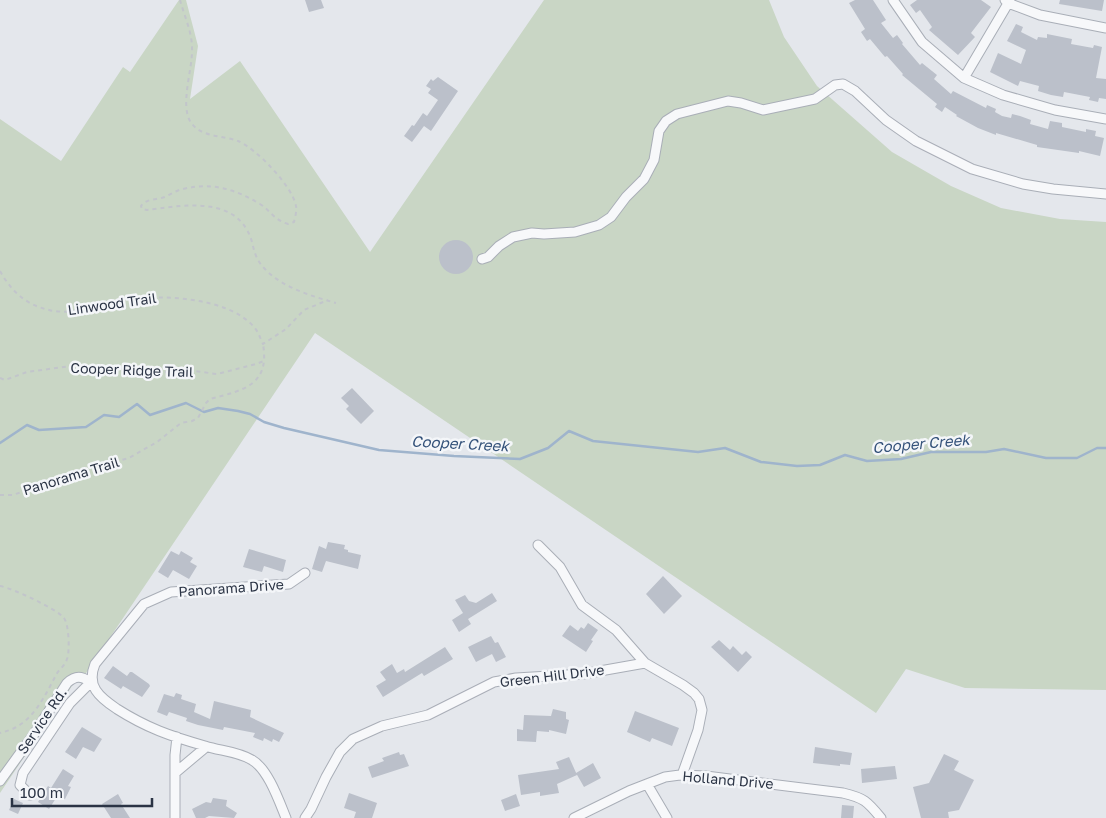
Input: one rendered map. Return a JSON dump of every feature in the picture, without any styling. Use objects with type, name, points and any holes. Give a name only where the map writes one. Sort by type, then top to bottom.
[{"type":"street","points":[[894,0],[922,42],[964,78],[1003,95],[1055,110],[1106,119]]},
{"type":"street","points":[[964,78],[1008,1],[1040,15],[1106,28]]},
{"type":"street","points":[[482,259],[488,257],[513,236],[532,233],[575,232],[599,225],[611,217],[647,174],[654,160],[659,131],[666,121],[677,114],[728,101],[763,110],[815,99],[835,85],[843,84],[855,91],[886,120],[916,141],[972,169],[1023,184],[1106,194]]},
{"type":"street","points":[[538,545],[560,567],[582,605],[616,630],[645,663],[683,685],[694,693],[699,700],[702,710],[698,730],[682,775]]},
{"type":"street","name":"Panorama Drive","points":[[91,682],[92,672],[96,664],[144,604],[171,592],[289,584],[305,573]]},
{"type":"street","name":"Green Hill Drive","points":[[305,818],[340,752],[353,739],[382,726],[428,715],[494,682],[516,678],[583,674],[645,663]]},
{"type":"street","name":"Service Rd.","points":[[0,781],[34,734],[66,683],[77,676],[91,682]]},
{"type":"street","points":[[30,796],[20,785],[23,773],[70,704],[91,682],[96,691],[110,704],[140,724],[206,746],[240,754],[254,760],[262,769],[286,818]]},
{"type":"street","points":[[175,818],[177,737]]},
{"type":"street","points":[[176,773],[206,746]]},
{"type":"street","name":"Holland Drive","points":[[574,818],[647,784],[665,777],[682,775],[706,776],[843,792],[857,796],[867,802],[881,818]]},
{"type":"street","points":[[647,784],[666,818]]},
{"type":"path","points":[[180,0],[192,48],[187,109],[190,121],[200,130],[239,142],[256,154],[282,181],[292,196],[296,207],[296,215],[294,222],[288,224],[279,221],[262,205],[224,187],[209,186],[184,188],[158,200],[150,200],[141,206],[142,209],[148,210],[189,205],[220,209],[244,224],[249,232],[256,258],[272,276],[293,287],[336,303]]},
{"type":"path","name":"Linwood Trail","points":[[0,271],[10,287],[18,295],[35,305],[51,311],[76,310],[122,300],[163,296],[218,306],[242,317],[255,327],[263,344]]},
{"type":"path","points":[[263,344],[286,329],[304,310],[328,300]]},
{"type":"path","name":"Panorama Trail","points":[[0,495],[43,486],[96,467],[129,458],[157,442],[181,423],[198,418],[210,399],[250,386],[257,380],[262,371],[264,361],[263,344]]},
{"type":"path","name":"Cooper Ridge Trail","points":[[0,378],[5,380],[27,372],[71,366],[102,366],[139,370],[148,373],[162,371],[173,373],[186,370],[217,374],[264,361]]},
{"type":"path","points":[[0,586],[58,612],[67,624],[68,653],[65,664],[56,675],[33,713],[21,724],[0,733]]},
{"type":"green space","points":[[179,0],[186,0],[198,46],[190,99],[240,61],[370,252],[544,0],[769,0],[784,37],[817,86],[892,152],[951,186],[1001,208],[1060,219],[1106,222],[1106,690],[965,688],[906,669],[876,713],[315,333],[80,682],[76,680],[0,793],[0,119],[61,161],[123,67],[130,72]]},
{"type":"building","points":[[305,0],[321,0],[324,8],[309,12]]},
{"type":"building","points":[[855,0],[873,0],[886,20],[881,23],[893,38],[897,35],[902,44],[920,65],[922,63],[937,75],[934,79],[951,94],[953,91],[986,108],[987,105],[996,109],[995,112],[1002,116],[1011,118],[1012,114],[1020,116],[1031,120],[1030,124],[1048,129],[1050,121],[1062,123],[1062,127],[1086,132],[1086,129],[1096,131],[1095,136],[1104,138],[1100,156],[1079,151],[1079,153],[1037,147],[1037,145],[996,133],[996,135],[978,128],[956,116],[945,107],[942,112],[935,107],[937,104],[902,75],[870,39],[867,41],[861,32],[865,29],[849,3]]},
{"type":"building","points":[[917,0],[981,0],[991,7],[971,33],[975,37],[958,55],[929,30],[932,27],[920,10],[916,13],[910,5]]},
{"type":"building","points":[[1060,0],[1104,0],[1102,11],[1059,4]]},
{"type":"building","points":[[1016,24],[1023,27],[1021,32],[1037,40],[1038,37],[1047,38],[1047,34],[1072,39],[1071,44],[1093,48],[1094,45],[1102,47],[1096,78],[1106,79],[1106,99],[1099,98],[1098,102],[1089,100],[1090,97],[1064,92],[1063,97],[1051,95],[1038,91],[1039,86],[1020,81],[1018,86],[990,72],[998,53],[1021,64],[1026,50],[1007,41]]},
{"type":"building","points":[[438,77],[458,91],[431,131],[424,126],[412,142],[404,136],[423,113],[427,116],[438,100],[428,93],[431,89],[426,86],[431,79],[433,81]]},
{"type":"building","points":[[456,240],[463,241],[468,245],[472,250],[472,264],[468,269],[463,273],[456,274],[449,273],[444,269],[440,264],[439,257],[440,250],[444,245],[449,241]]},
{"type":"building","points":[[352,388],[374,411],[361,424],[346,409],[349,406],[341,398]]},
{"type":"building","points":[[328,542],[345,545],[344,549],[348,550],[348,552],[361,555],[358,569],[326,561],[322,572],[312,569],[319,546],[326,549]]},
{"type":"building","points":[[249,549],[286,560],[283,572],[264,566],[262,572],[243,567]]},
{"type":"building","points":[[171,551],[179,555],[181,551],[193,558],[190,562],[197,566],[189,579],[173,570],[168,578],[158,572]]},
{"type":"building","points":[[663,576],[682,596],[664,614],[646,594]]},
{"type":"building","points":[[492,593],[497,601],[468,619],[471,624],[459,632],[452,620],[463,613],[455,600],[465,595],[469,601],[476,603]]},
{"type":"building","points":[[588,623],[598,630],[586,652],[562,636],[570,625],[578,631],[581,627],[584,629]]},
{"type":"building","points":[[491,636],[495,643],[498,642],[506,657],[496,662],[492,654],[476,662],[468,647]]},
{"type":"building","points":[[719,640],[730,650],[733,646],[742,655],[746,651],[752,657],[738,672],[711,647]]},
{"type":"building","points":[[445,647],[453,659],[424,676],[422,673],[383,697],[376,686],[386,680],[380,672],[392,664],[397,673],[404,669],[405,672]]},
{"type":"building","points":[[113,666],[127,676],[132,672],[149,684],[150,686],[142,697],[123,686],[121,689],[104,678]]},
{"type":"building","points":[[176,693],[182,695],[181,699],[196,704],[194,712],[210,719],[214,701],[251,710],[250,717],[284,733],[279,742],[273,739],[272,742],[264,738],[263,741],[253,737],[255,733],[224,727],[223,730],[198,725],[186,721],[187,718],[169,712],[167,716],[157,712],[164,694],[174,697]]},
{"type":"building","points":[[553,709],[566,712],[566,719],[569,720],[566,734],[549,730],[549,732],[537,731],[536,742],[517,741],[517,729],[523,730],[524,715],[551,716]]},
{"type":"building","points":[[635,711],[679,728],[672,746],[652,738],[650,742],[627,732]]},
{"type":"building","points":[[82,727],[102,739],[94,752],[83,747],[76,759],[65,752]]},
{"type":"building","points":[[815,747],[852,753],[850,765],[840,764],[840,766],[813,763]]},
{"type":"building","points":[[399,752],[400,755],[404,754],[409,766],[372,778],[368,767],[384,761],[382,758]]},
{"type":"building","points":[[944,754],[959,761],[954,770],[974,780],[959,810],[948,812],[949,818],[921,818],[913,787],[929,783]]},
{"type":"building","points":[[569,757],[577,775],[557,784],[559,793],[540,796],[540,792],[521,795],[518,775],[559,769],[556,762]]},
{"type":"building","points":[[593,763],[601,778],[584,787],[576,773]]},
{"type":"building","points":[[895,766],[897,779],[862,783],[861,769]]},
{"type":"building","points":[[63,769],[74,776],[68,786],[71,787],[65,799],[58,795],[49,809],[38,802],[48,786],[51,788]]},
{"type":"building","points":[[349,793],[377,803],[372,818],[354,818],[356,812],[344,808]]},
{"type":"building","points":[[118,794],[123,803],[121,804],[130,818],[111,818],[102,804]]},
{"type":"building","points":[[516,794],[520,806],[505,811],[501,800]]},
{"type":"building","points":[[213,798],[227,800],[226,806],[237,813],[234,818],[209,816],[196,818],[192,809],[206,802],[211,803]]},
{"type":"building","points":[[14,799],[23,803],[18,814],[9,810]]},
{"type":"building","points":[[842,805],[854,806],[853,818],[841,818]]},
{"type":"waterway","name":"Cooper Creek","points":[[0,443],[27,425],[39,430],[86,427],[104,415],[119,417],[137,404],[150,415],[186,403],[204,412],[218,408],[238,411],[284,428],[379,450],[454,456],[520,459],[548,448],[569,431],[593,441],[698,452],[725,448],[761,462],[797,466],[820,465],[845,455],[867,461],[901,459],[931,452],[986,452],[1004,449],[1046,458],[1077,458],[1097,448],[1106,448]]}]
